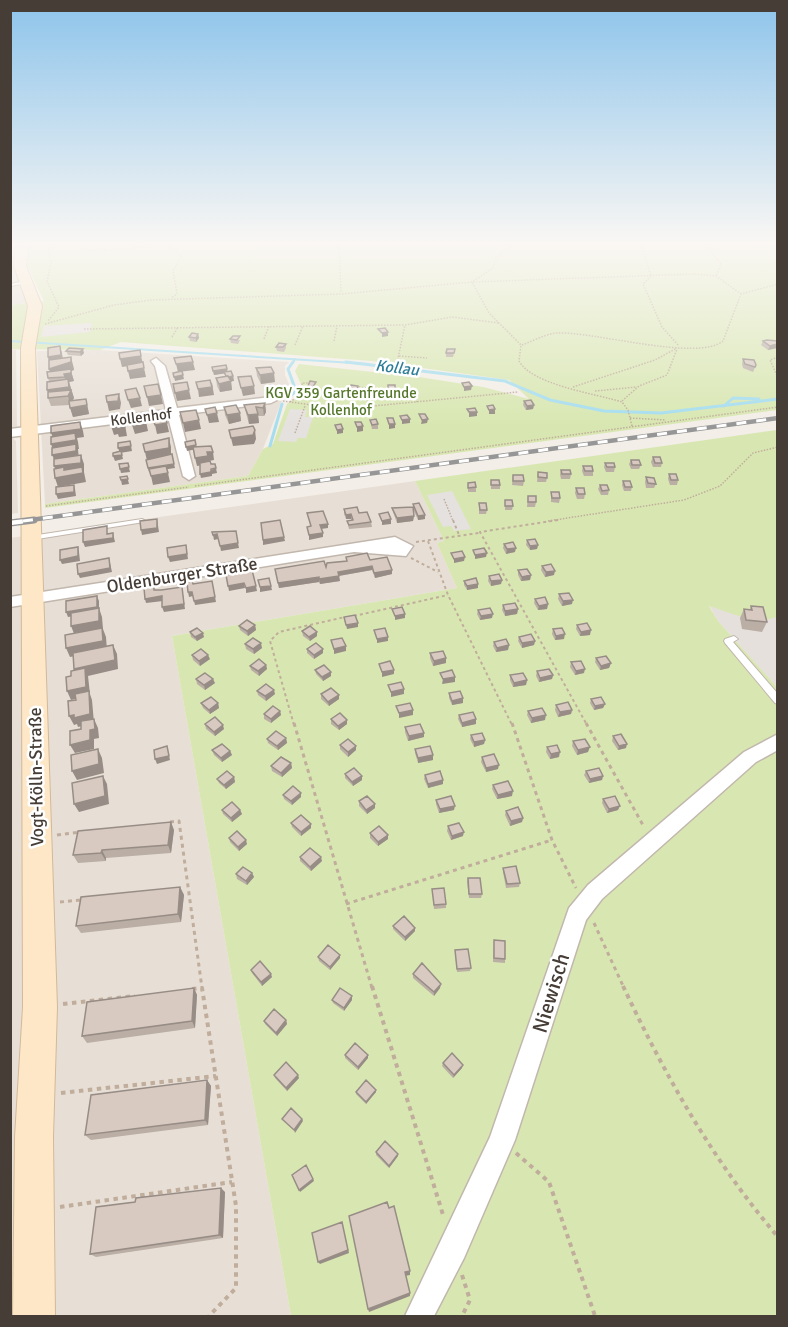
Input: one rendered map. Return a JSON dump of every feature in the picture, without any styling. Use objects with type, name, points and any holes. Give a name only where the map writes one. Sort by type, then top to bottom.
[{"type":"street","name":"Vogt-Kölln-Straße","points":[[34,304],[29,342],[40,1007],[36,1096],[34,1317]]},
{"type":"street","points":[[156,361],[160,366],[189,476]]},
{"type":"street","name":"Kollenhof","points":[[10,433],[271,400]]},
{"type":"street","name":"Oldenburger Straße","points":[[10,602],[354,548],[403,548]]},
{"type":"street","name":"Niewisch","points":[[420,1317],[454,1248],[502,1140],[569,936],[584,903],[750,757],[777,741]]},
{"type":"lane","points":[[31,538],[142,521]]},
{"type":"lane","points":[[734,639],[728,641],[777,701]]},
{"type":"path","points":[[58,304],[59,307],[49,320],[42,324],[124,304]]},
{"type":"path","points":[[483,304],[521,345]]},
{"type":"path","points":[[652,304],[662,327],[678,347]]},
{"type":"path","points":[[521,345],[555,333],[591,334],[678,347],[719,344],[726,337],[738,304]]},
{"type":"path","points":[[84,329],[405,325],[443,317],[472,316],[499,323]]},
{"type":"path","points":[[397,363],[405,325]]},
{"type":"path","points":[[264,339],[269,326]]},
{"type":"path","points":[[295,345],[303,326]]},
{"type":"path","points":[[334,341],[337,326]]},
{"type":"path","points":[[172,337],[178,327]]},
{"type":"path","points":[[521,345],[519,359],[524,369],[622,402],[628,410],[632,426]]},
{"type":"path","points":[[590,391],[639,386],[667,375],[678,347]]},
{"type":"path","points":[[573,387],[655,360],[678,347]]},
{"type":"path","points":[[399,356],[427,358]]},
{"type":"path","points":[[777,357],[770,360],[777,378]]},
{"type":"path","points":[[290,402],[303,393],[302,383],[316,384]]},
{"type":"path","points":[[350,386],[366,388],[368,407]]},
{"type":"path","points":[[622,402],[639,386]]},
{"type":"path","points":[[409,388],[417,402]]},
{"type":"path","points":[[271,400],[305,406],[368,407],[518,392]]},
{"type":"path","points":[[296,433],[305,406]]},
{"type":"path","points":[[31,508],[777,407]]},
{"type":"path","points":[[642,414],[643,418]]},
{"type":"path","points":[[629,416],[671,420]]},
{"type":"path","points":[[403,548],[459,535],[684,500],[720,486],[753,453],[777,447]]},
{"type":"path","points":[[444,499],[459,535]]},
{"type":"path","points":[[480,532],[653,843]]},
{"type":"path","points":[[428,541],[448,595],[516,734],[552,840],[667,1079],[699,1136],[738,1192],[777,1238]]},
{"type":"path","points":[[403,548],[438,572]]},
{"type":"path","points":[[448,595],[279,632],[271,638],[346,904],[470,1300],[462,1317]]},
{"type":"path","points":[[167,823],[179,821],[236,1206],[236,1288],[209,1317]]},
{"type":"path","points":[[37,837],[84,832]]},
{"type":"path","points":[[346,904],[552,840]]},
{"type":"path","points":[[177,888],[188,886]]},
{"type":"path","points":[[38,905],[84,899]]},
{"type":"path","points":[[190,989],[202,988]]},
{"type":"path","points":[[40,1007],[144,995]]},
{"type":"path","points":[[36,1096],[216,1076]]},
{"type":"path","points":[[502,1140],[549,1182],[595,1317]]},
{"type":"path","points":[[34,1210],[232,1182]]},
{"type":"shaded area","points":[[92,323],[90,332],[41,337],[44,326]]},
{"type":"shaded area","points":[[10,349],[16,350],[17,429],[10,430]]},
{"type":"shaded area","points":[[100,350],[289,362],[285,366],[285,375],[291,388],[290,393],[282,400],[263,449],[248,476],[45,504],[37,351]]},
{"type":"shaded area","points":[[290,409],[307,410],[305,417],[313,417],[306,438],[298,438],[296,442],[278,441]]},
{"type":"shaded area","points":[[11,437],[16,441],[18,513],[11,514]]},
{"type":"shaded area","points":[[415,481],[444,541],[437,543],[457,588],[172,636],[291,1316],[11,1316],[10,538]]},
{"type":"shaded area","points":[[452,491],[471,529],[454,531],[451,526],[443,527],[427,495]]},
{"type":"shaded area","points":[[777,567],[777,687],[718,621],[709,605]]},
{"type":"green space","name":"KGV 359 Gartenfreunde Kollenhof","points":[[777,304],[777,410],[45,508],[45,504],[248,476],[263,449],[273,444],[287,404],[305,393],[295,371],[299,364],[419,377],[483,387],[529,399],[509,380],[372,361],[121,342],[100,350],[11,349],[11,305]]},
{"type":"green space","points":[[777,430],[777,617],[751,619],[709,606],[718,621],[777,687],[777,1316],[291,1316],[172,636],[457,588],[437,543],[444,541],[415,481]]},
{"type":"building","points":[[385,328],[388,332],[382,333],[378,329]]},
{"type":"building","points":[[192,333],[198,334],[196,338],[189,337]]},
{"type":"building","points":[[233,336],[240,336],[237,340],[230,339]]},
{"type":"building","points":[[763,341],[777,341],[777,344],[770,346]]},
{"type":"building","points":[[279,343],[286,344],[283,347],[276,347]]},
{"type":"building","points":[[60,346],[61,355],[48,357],[48,348]]},
{"type":"building","points":[[69,348],[83,349],[80,352],[66,351]]},
{"type":"building","points":[[447,349],[455,349],[454,353],[446,353]]},
{"type":"building","points":[[140,350],[141,356],[120,359],[119,353]]},
{"type":"building","points":[[191,356],[193,362],[176,364],[174,358]]},
{"type":"building","points":[[71,357],[71,362],[49,369],[49,360]]},
{"type":"building","points":[[743,359],[754,360],[755,367],[745,364]]},
{"type":"building","points":[[143,362],[144,368],[128,371],[127,365]]},
{"type":"building","points":[[226,365],[227,369],[213,371],[212,367]]},
{"type":"building","points":[[271,367],[274,373],[260,375],[256,368]]},
{"type":"building","points":[[71,369],[71,373],[64,374],[65,377],[48,378],[47,372]]},
{"type":"building","points":[[182,371],[183,375],[174,377],[173,373]]},
{"type":"building","points":[[231,371],[233,376],[229,377],[224,372]]},
{"type":"building","points":[[228,376],[231,381],[219,384],[216,378]]},
{"type":"building","points":[[251,376],[254,386],[241,388],[238,377]]},
{"type":"building","points":[[68,379],[69,387],[47,390],[47,382]]},
{"type":"building","points":[[210,380],[212,387],[198,389],[196,382]]},
{"type":"building","points":[[310,381],[316,382],[313,387],[308,386]]},
{"type":"building","points":[[187,382],[189,390],[175,393],[173,384]]},
{"type":"building","points":[[469,382],[472,386],[464,387],[462,383]]},
{"type":"building","points":[[158,384],[161,395],[147,397],[144,386]]},
{"type":"building","points":[[351,385],[358,386],[357,390],[350,389]]},
{"type":"building","points":[[388,385],[395,385],[395,390],[388,390]]},
{"type":"building","points":[[136,388],[140,398],[128,400],[125,390]]},
{"type":"building","points":[[71,390],[68,396],[48,398],[48,392]]},
{"type":"building","points":[[119,394],[118,401],[107,402],[106,396]]},
{"type":"building","points":[[86,399],[87,405],[70,408],[69,401]]},
{"type":"building","points":[[531,400],[534,405],[527,406],[524,401]]},
{"type":"building","points":[[265,403],[263,408],[256,407],[258,414],[248,415],[244,405]]},
{"type":"building","points":[[236,405],[240,413],[227,415],[224,407]]},
{"type":"building","points":[[493,405],[495,409],[489,410],[487,406]]},
{"type":"building","points":[[215,407],[217,413],[207,415],[205,409]]},
{"type":"building","points":[[475,408],[477,412],[469,412],[467,409]]},
{"type":"building","points":[[196,410],[199,420],[183,423],[180,412]]},
{"type":"building","points":[[164,414],[167,423],[155,425],[152,416]]},
{"type":"building","points":[[419,414],[425,414],[428,419],[422,420]]},
{"type":"building","points":[[407,415],[410,419],[402,420],[400,416]]},
{"type":"building","points":[[145,416],[146,423],[132,425],[131,418]]},
{"type":"building","points":[[387,418],[393,418],[395,424],[389,424]]},
{"type":"building","points":[[124,419],[125,427],[117,429],[116,426],[111,426],[111,421]]},
{"type":"building","points":[[376,419],[378,424],[372,425],[370,420]]},
{"type":"building","points":[[80,422],[81,429],[51,433],[51,426]]},
{"type":"building","points":[[355,422],[361,422],[363,426],[357,427]]},
{"type":"building","points":[[341,424],[343,429],[337,430],[335,425]]},
{"type":"building","points":[[253,426],[255,430],[253,435],[231,438],[229,430]]},
{"type":"building","points":[[75,433],[76,440],[51,444],[51,437]]},
{"type":"building","points":[[169,438],[169,448],[145,452],[143,444]]},
{"type":"building","points":[[195,440],[196,445],[186,447],[185,442]]},
{"type":"building","points":[[130,441],[131,446],[118,448],[118,443]]},
{"type":"building","points":[[76,444],[76,451],[52,455],[52,448]]},
{"type":"building","points":[[211,446],[213,452],[207,452],[208,456],[195,458],[193,447]]},
{"type":"building","points":[[121,451],[122,455],[113,456],[113,453]]},
{"type":"building","points":[[172,454],[174,464],[148,468],[146,460]]},
{"type":"building","points":[[81,455],[81,463],[54,466],[54,459]]},
{"type":"building","points":[[653,457],[660,457],[662,463],[655,463]]},
{"type":"building","points":[[631,460],[639,460],[641,465],[632,465]]},
{"type":"building","points":[[210,461],[211,464],[215,464],[216,468],[211,469],[211,472],[200,474],[200,463]]},
{"type":"building","points":[[128,463],[129,467],[120,469],[119,464]]},
{"type":"building","points":[[605,463],[614,463],[615,467],[607,467]]},
{"type":"building","points":[[166,466],[168,473],[151,476],[149,469]]},
{"type":"building","points":[[583,466],[592,466],[593,471],[585,471]]},
{"type":"building","points":[[64,467],[64,470],[82,467],[83,473],[55,478],[54,469]]},
{"type":"building","points":[[561,470],[570,470],[571,474],[562,474]]},
{"type":"building","points":[[538,472],[547,473],[547,478],[538,477]]},
{"type":"building","points":[[669,474],[676,474],[678,480],[671,480]]},
{"type":"building","points":[[513,475],[523,475],[524,481],[513,481]]},
{"type":"building","points":[[646,477],[654,478],[656,484],[648,483]]},
{"type":"building","points":[[491,480],[499,480],[500,485],[491,485]]},
{"type":"building","points":[[623,481],[630,481],[632,487],[625,487]]},
{"type":"building","points":[[475,482],[476,487],[468,488],[468,483]]},
{"type":"building","points":[[74,485],[74,492],[56,494],[56,487]]},
{"type":"building","points":[[600,485],[607,485],[609,490],[602,491]]},
{"type":"building","points":[[576,488],[584,488],[585,494],[578,494]]},
{"type":"building","points":[[551,492],[559,492],[560,498],[552,498]]},
{"type":"building","points":[[528,496],[536,496],[536,502],[528,502]]},
{"type":"building","points":[[505,500],[512,500],[513,506],[505,506]]},
{"type":"building","points":[[419,503],[425,515],[418,516],[413,504]]},
{"type":"building","points":[[479,503],[486,503],[487,510],[480,510]]},
{"type":"building","points":[[357,507],[359,513],[367,512],[371,522],[349,525],[347,521],[353,520],[351,514],[346,515],[344,509]]},
{"type":"building","points":[[413,507],[414,516],[397,518],[392,508]]},
{"type":"building","points":[[323,511],[328,524],[320,525],[323,533],[309,535],[307,527],[311,526],[307,513]]},
{"type":"building","points":[[388,512],[391,519],[382,521],[379,514]]},
{"type":"building","points":[[157,519],[157,528],[141,530],[140,521]]},
{"type":"building","points":[[280,520],[284,537],[263,540],[261,523]]},
{"type":"building","points":[[107,526],[107,534],[113,533],[113,538],[83,542],[83,530]]},
{"type":"building","points":[[236,531],[238,543],[220,546],[217,534],[213,535],[212,532]]},
{"type":"building","points":[[535,539],[538,545],[530,546],[527,540]]},
{"type":"building","points":[[513,542],[516,548],[507,549],[504,544]]},
{"type":"building","points":[[186,545],[187,554],[168,557],[167,548]]},
{"type":"building","points":[[78,547],[78,556],[60,560],[60,550]]},
{"type":"building","points":[[484,548],[487,553],[475,555],[473,550]]},
{"type":"building","points":[[462,551],[465,557],[454,559],[451,553]]},
{"type":"building","points":[[367,553],[370,560],[387,557],[392,570],[374,573],[372,566],[338,572],[339,576],[278,583],[275,569],[324,561],[326,567],[327,563],[347,561],[346,557]]},
{"type":"building","points":[[109,558],[110,568],[78,574],[77,564]]},
{"type":"building","points":[[551,564],[555,571],[546,572],[542,566]]},
{"type":"building","points":[[527,569],[531,575],[522,577],[518,570]]},
{"type":"building","points":[[252,570],[256,586],[246,588],[244,583],[228,586],[226,575]]},
{"type":"building","points":[[499,574],[502,580],[491,581],[489,576]]},
{"type":"building","points":[[269,578],[271,586],[260,587],[258,580]]},
{"type":"building","points":[[476,578],[478,584],[467,586],[464,581]]},
{"type":"building","points":[[192,581],[193,584],[212,581],[215,597],[194,601],[192,592],[188,592],[187,582]]},
{"type":"building","points":[[154,586],[154,590],[182,587],[184,604],[162,607],[162,596],[145,599],[144,588]]},
{"type":"building","points":[[569,593],[573,600],[563,601],[559,594]]},
{"type":"building","points":[[97,596],[97,607],[66,612],[66,601]]},
{"type":"building","points":[[545,597],[548,604],[539,606],[535,599]]},
{"type":"building","points":[[515,603],[518,609],[505,611],[503,605]]},
{"type":"building","points":[[751,606],[763,607],[767,622],[746,620],[744,609],[752,610]]},
{"type":"building","points":[[402,607],[405,614],[395,616],[392,609]]},
{"type":"building","points":[[99,608],[99,621],[71,626],[71,613]]},
{"type":"building","points":[[490,608],[493,614],[481,616],[478,610]]},
{"type":"building","points":[[355,615],[358,623],[346,625],[344,617]]},
{"type":"building","points":[[247,620],[255,625],[247,631],[239,626]]},
{"type":"building","points":[[587,623],[591,630],[581,632],[577,625]]},
{"type":"building","points":[[310,626],[317,632],[309,637],[302,631]]},
{"type":"building","points":[[102,628],[103,641],[66,648],[65,635]]},
{"type":"building","points":[[197,628],[203,633],[195,637],[190,632]]},
{"type":"building","points":[[385,628],[388,637],[377,639],[374,630]]},
{"type":"building","points":[[562,628],[565,634],[556,636],[553,629]]},
{"type":"building","points":[[531,634],[535,641],[522,643],[519,637]]},
{"type":"building","points":[[253,638],[261,643],[253,649],[245,644]]},
{"type":"building","points":[[342,638],[346,646],[334,649],[331,640]]},
{"type":"building","points":[[506,639],[509,645],[497,648],[494,642]]},
{"type":"building","points":[[316,643],[323,649],[314,655],[307,649]]},
{"type":"building","points":[[113,645],[115,660],[74,669],[73,653]]},
{"type":"building","points":[[201,649],[208,655],[199,661],[192,655]]},
{"type":"building","points":[[443,651],[446,658],[434,661],[430,653]]},
{"type":"building","points":[[606,656],[611,663],[601,666],[596,658]]},
{"type":"building","points":[[259,659],[266,665],[258,671],[250,666]]},
{"type":"building","points":[[390,661],[394,670],[382,672],[379,664]]},
{"type":"building","points":[[581,661],[585,669],[576,671],[571,662]]},
{"type":"building","points":[[324,665],[331,672],[322,677],[315,670]]},
{"type":"building","points":[[85,668],[86,687],[67,691],[66,677],[71,676],[71,671]]},
{"type":"building","points":[[549,669],[553,675],[540,678],[537,671]]},
{"type":"building","points":[[452,670],[455,677],[443,679],[440,673]]},
{"type":"building","points":[[205,673],[213,679],[204,685],[196,679]]},
{"type":"building","points":[[523,673],[527,680],[514,683],[510,675]]},
{"type":"building","points":[[401,682],[404,689],[391,692],[388,685]]},
{"type":"building","points":[[266,684],[274,690],[265,696],[257,691]]},
{"type":"building","points":[[331,688],[339,695],[328,702],[321,694]]},
{"type":"building","points":[[89,691],[90,714],[74,718],[74,715],[69,716],[68,701],[76,700],[75,694]]},
{"type":"building","points":[[460,691],[463,698],[452,701],[449,693]]},
{"type":"building","points":[[211,697],[218,703],[209,710],[201,703]]},
{"type":"building","points":[[601,697],[605,704],[595,706],[591,699]]},
{"type":"building","points":[[568,702],[572,710],[560,712],[556,705]]},
{"type":"building","points":[[410,703],[413,710],[399,713],[396,706]]},
{"type":"building","points":[[273,706],[280,711],[271,719],[264,714]]},
{"type":"building","points":[[542,708],[546,715],[532,718],[528,711]]},
{"type":"building","points":[[473,712],[476,719],[462,723],[459,715]]},
{"type":"building","points":[[340,713],[347,720],[338,726],[331,719]]},
{"type":"building","points":[[215,717],[223,725],[214,732],[205,724]]},
{"type":"building","points":[[94,719],[95,729],[90,730],[90,740],[70,745],[70,731],[81,729],[81,721]]},
{"type":"building","points":[[420,724],[424,733],[409,736],[405,727]]},
{"type":"building","points":[[276,731],[286,738],[277,746],[267,739]]},
{"type":"building","points":[[482,733],[485,740],[474,742],[471,735]]},
{"type":"building","points":[[621,734],[627,744],[619,746],[613,736]]},
{"type":"building","points":[[348,739],[356,746],[348,752],[340,745]]},
{"type":"building","points":[[585,739],[590,747],[578,750],[573,741]]},
{"type":"building","points":[[222,744],[230,751],[221,758],[212,750]]},
{"type":"building","points":[[557,745],[560,752],[551,754],[547,747]]},
{"type":"building","points":[[167,746],[169,756],[155,759],[154,750]]},
{"type":"building","points":[[430,746],[433,755],[418,758],[415,749]]},
{"type":"building","points":[[98,749],[99,764],[72,771],[71,755]]},
{"type":"building","points":[[494,754],[499,765],[486,768],[482,757]]},
{"type":"building","points":[[281,757],[291,763],[281,773],[271,766]]},
{"type":"building","points":[[354,768],[362,776],[352,782],[345,774]]},
{"type":"building","points":[[599,768],[603,776],[590,779],[586,771]]},
{"type":"building","points":[[227,771],[234,777],[224,785],[217,779]]},
{"type":"building","points":[[440,771],[443,780],[428,784],[425,775]]},
{"type":"building","points":[[103,776],[105,796],[74,804],[72,783]]},
{"type":"building","points":[[508,781],[513,791],[498,795],[493,785]]},
{"type":"building","points":[[293,786],[301,793],[291,801],[283,795]]},
{"type":"building","points":[[367,796],[375,804],[366,810],[359,801]]},
{"type":"building","points":[[451,796],[455,806],[440,809],[436,800]]},
{"type":"building","points":[[615,796],[620,806],[609,809],[603,799]]},
{"type":"building","points":[[232,802],[240,810],[231,818],[222,810]]},
{"type":"building","points":[[518,807],[523,818],[511,821],[506,811]]},
{"type":"building","points":[[301,815],[311,824],[301,832],[291,823]]},
{"type":"building","points":[[171,822],[168,845],[102,850],[101,853],[73,855],[78,831]]},
{"type":"building","points":[[459,823],[464,832],[452,836],[448,826]]},
{"type":"building","points":[[379,826],[388,835],[378,842],[370,833]]},
{"type":"building","points":[[237,831],[246,840],[238,847],[229,838]]},
{"type":"building","points":[[310,848],[321,857],[310,867],[300,857]]},
{"type":"building","points":[[516,866],[520,883],[507,884],[503,868]]},
{"type":"building","points":[[243,867],[252,873],[246,881],[236,874]]},
{"type":"building","points":[[468,878],[480,878],[482,894],[469,894]]},
{"type":"building","points":[[180,887],[178,914],[76,926],[81,897]]},
{"type":"building","points":[[444,888],[446,904],[434,905],[432,889]]},
{"type":"building","points":[[404,916],[415,928],[405,937],[393,926]]},
{"type":"building","points":[[494,940],[505,941],[505,959],[494,958]]},
{"type":"building","points":[[328,945],[340,955],[330,967],[318,957]]},
{"type":"building","points":[[468,949],[471,968],[457,969],[455,950]]},
{"type":"building","points":[[260,961],[271,974],[261,982],[251,970]]},
{"type":"building","points":[[422,963],[441,984],[434,992],[413,974]]},
{"type":"building","points":[[194,988],[192,1021],[82,1036],[87,1002]]},
{"type":"building","points":[[340,988],[352,996],[344,1008],[332,1000]]},
{"type":"building","points":[[274,1009],[286,1020],[276,1033],[264,1021]]},
{"type":"building","points":[[355,1043],[368,1055],[358,1067],[345,1055]]},
{"type":"building","points":[[452,1053],[463,1065],[454,1075],[443,1063]]},
{"type":"building","points":[[286,1062],[298,1075],[286,1088],[274,1075]]},
{"type":"building","points":[[207,1080],[205,1120],[85,1135],[91,1095]]},
{"type":"building","points":[[366,1080],[376,1090],[366,1102],[356,1092]]},
{"type":"building","points":[[291,1108],[302,1119],[294,1130],[282,1119]]},
{"type":"building","points":[[385,1141],[398,1154],[389,1166],[376,1152]]},
{"type":"building","points":[[306,1165],[313,1179],[299,1190],[292,1175]]},
{"type":"building","points":[[221,1188],[219,1235],[90,1254],[96,1207],[135,1202],[136,1198]]},
{"type":"building","points":[[387,1202],[389,1208],[394,1206],[410,1271],[405,1272],[410,1293],[368,1309],[349,1216]]},
{"type":"building","points":[[342,1222],[348,1250],[318,1262],[312,1233]]},
{"type":"waterway","name":"Kollau","points":[[10,341],[295,359]]},
{"type":"waterway","name":"Kollau","points":[[292,364],[295,359]]},
{"type":"waterway","name":"Kollau","points":[[295,359],[355,363]]},
{"type":"waterway","points":[[287,399],[296,391],[288,369],[293,362]]},
{"type":"waterway","name":"Kollau","points":[[346,362],[355,363]]},
{"type":"waterway","name":"Kollau","points":[[355,363],[369,364]]},
{"type":"waterway","name":"Kollau","points":[[355,363],[505,381],[550,400],[604,411],[661,413],[725,405]]},
{"type":"waterway","points":[[725,405],[733,398],[759,399]]},
{"type":"waterway","name":"Kollau","points":[[725,405],[778,399]]},
{"type":"waterway","points":[[270,446],[282,404]]},
{"type":"railway","points":[[23,521],[778,418]]},
{"type":"railway","points":[[10,523],[34,520]]}]
